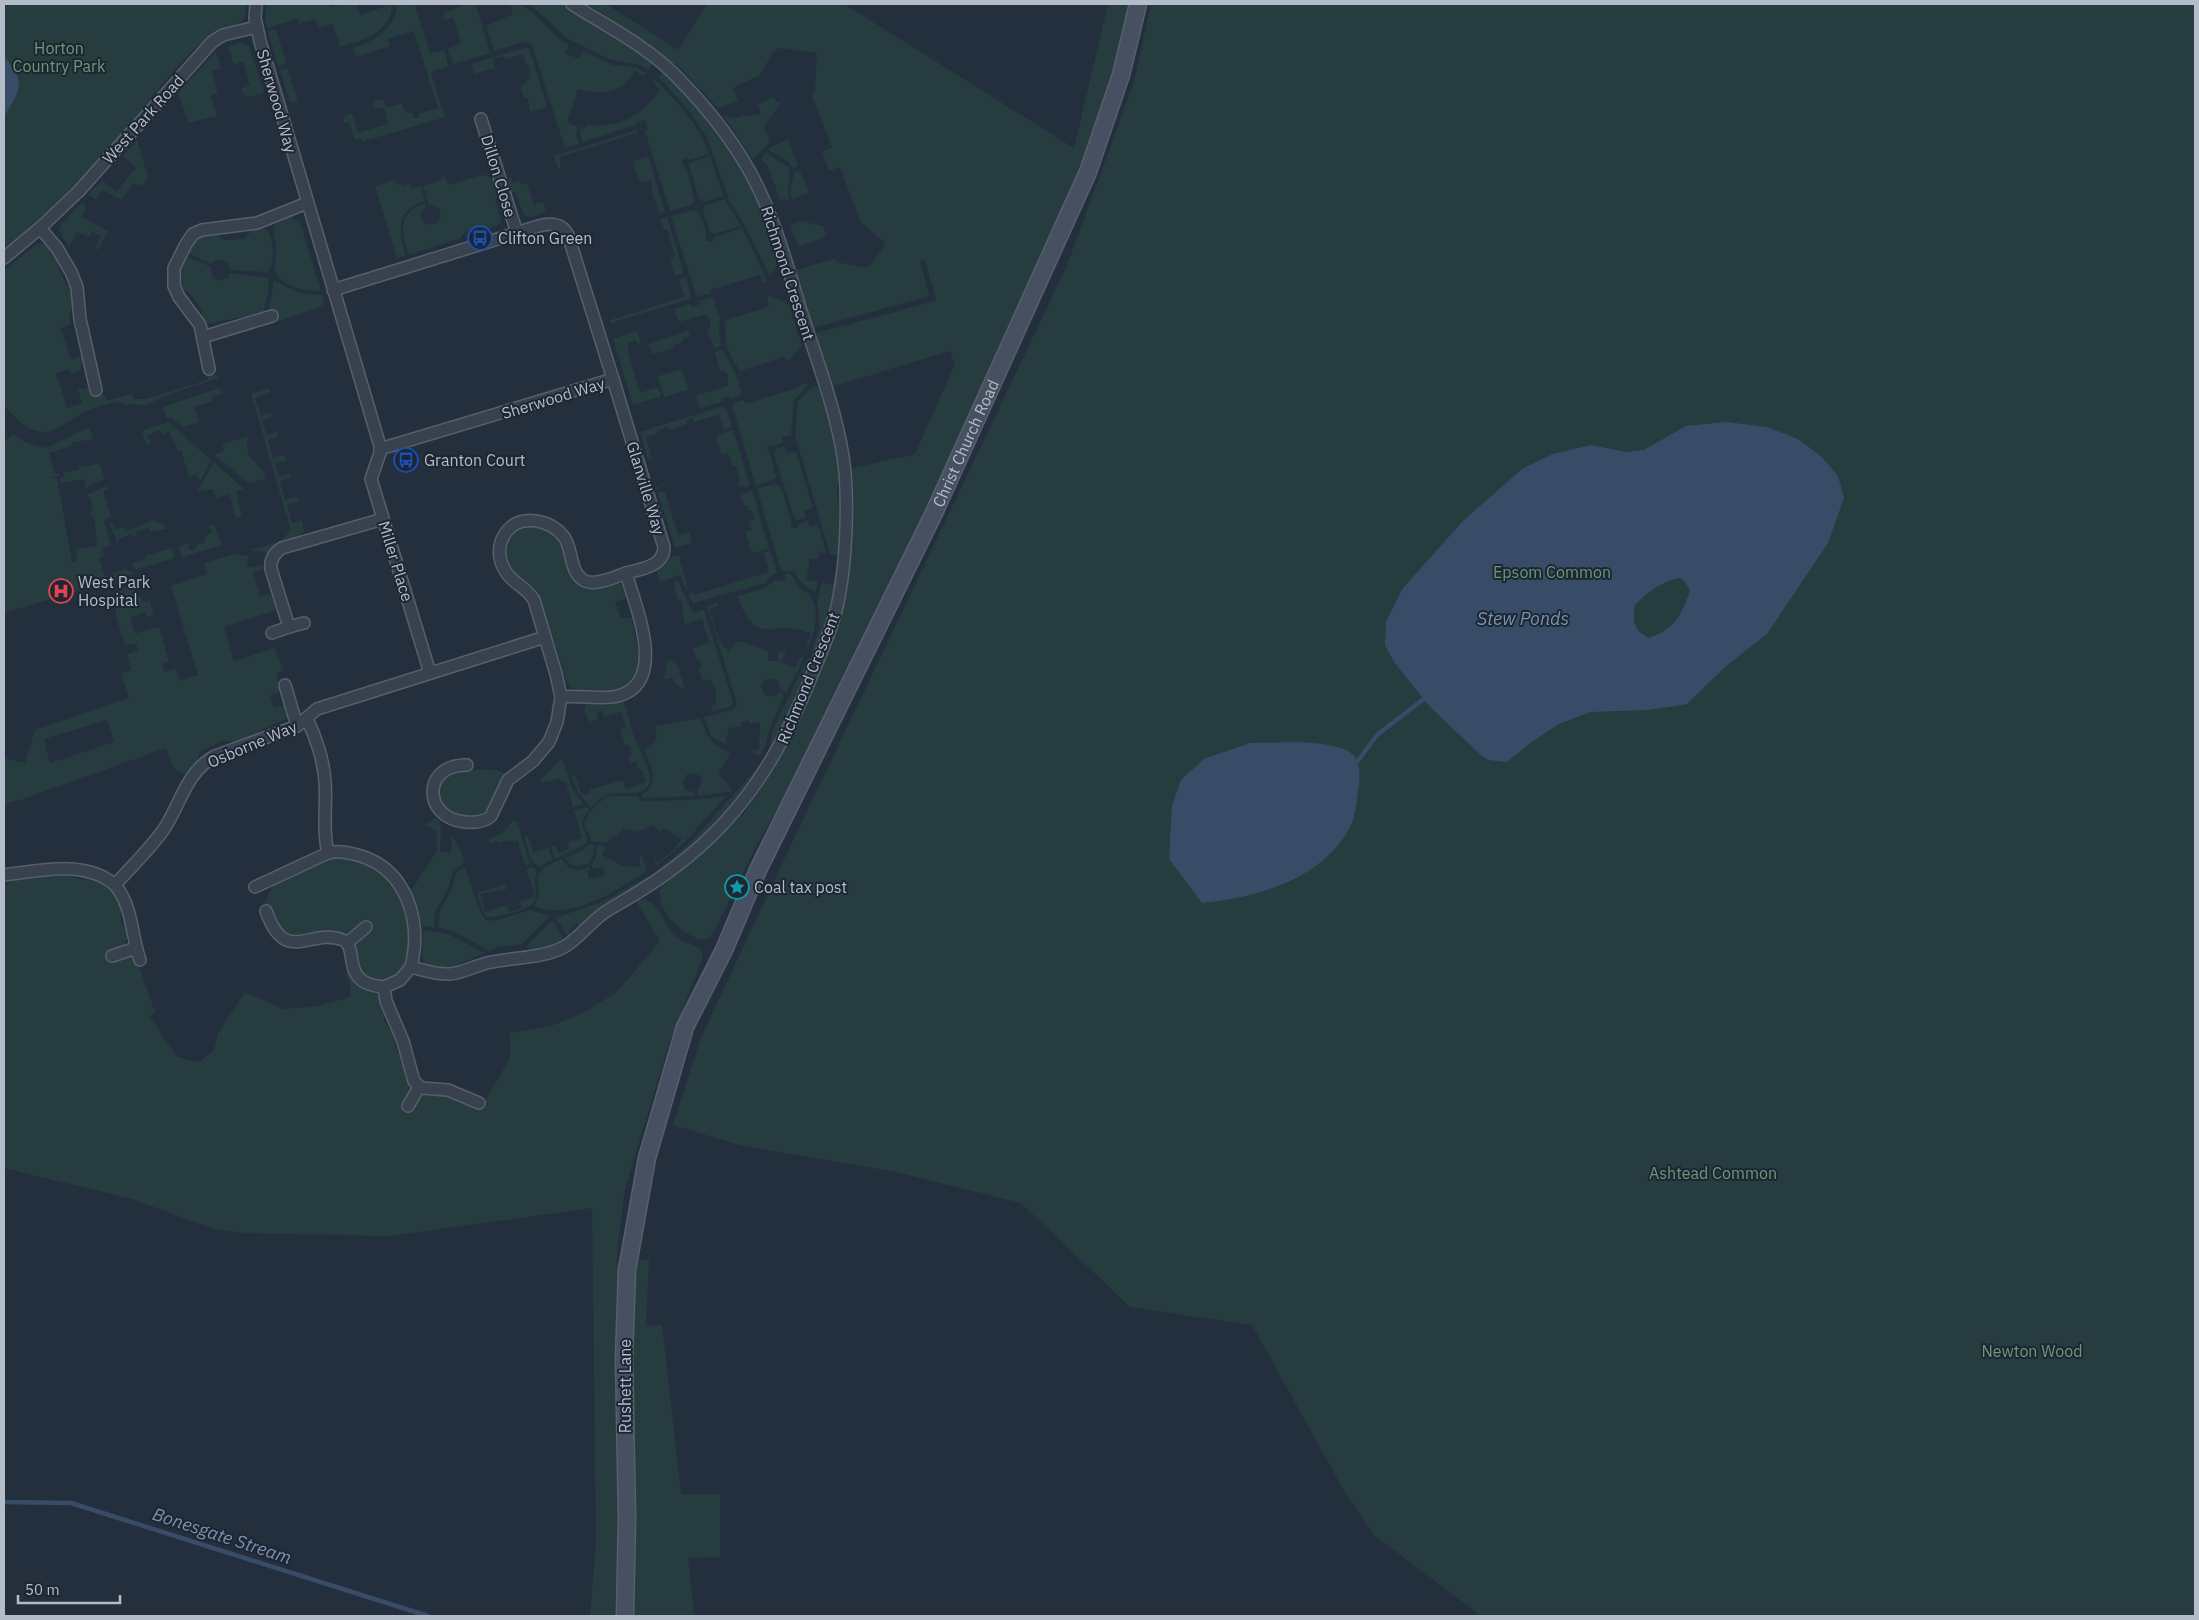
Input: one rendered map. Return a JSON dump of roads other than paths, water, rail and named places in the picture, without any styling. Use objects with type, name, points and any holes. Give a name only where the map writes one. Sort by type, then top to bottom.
[{"type":"main road","name":"Christ Church Road","points":[[648,1158],[685,1027],[724,950],[758,870],[934,513],[1088,172],[1123,68],[1138,4]]},
{"type":"main road","name":"Rushett Lane","points":[[625,1616],[624,1359],[627,1270],[648,1158]]},
{"type":"street","name":"Sherwood Way","points":[[256,4],[256,27],[307,203],[380,449],[614,379],[567,231],[560,225],[550,223],[517,232],[333,290]]},
{"type":"street","name":"Richmond Crescent","points":[[411,967],[451,974],[487,963],[556,950],[574,939],[601,915],[648,887],[682,861],[730,816],[754,788],[774,757],[792,722],[815,668],[839,597],[845,507],[842,457],[817,360],[788,267],[764,200],[748,168],[715,120],[676,76],[646,50],[572,4]]},
{"type":"street","name":"West Park Road","points":[[4,258],[40,228],[79,191],[212,42],[227,34],[256,27]]},
{"type":"street","name":"Dillon Close","points":[[481,119],[517,232]]},
{"type":"street","points":[[209,369],[203,337],[197,320],[177,294],[173,281],[176,264],[190,237],[202,230],[257,223],[307,203]]},
{"type":"street","points":[[40,228],[57,248],[77,287],[80,320],[96,390]]},
{"type":"street","points":[[203,337],[272,316]]},
{"type":"street","name":"Glanville Way","points":[[467,765],[452,766],[441,772],[434,786],[434,799],[437,808],[447,817],[460,821],[477,822],[491,816],[508,780],[529,765],[547,746],[558,722],[561,697],[558,679],[531,595],[508,575],[500,560],[500,542],[507,530],[514,523],[536,520],[561,534],[567,542],[577,573],[586,581],[593,583],[657,562],[662,557],[664,550],[614,379]]},
{"type":"street","name":"Miller Place","points":[[380,449],[371,479],[430,673]]},
{"type":"street","points":[[289,627],[271,569],[275,554],[282,548],[383,519]]},
{"type":"street","points":[[561,697],[618,696],[632,689],[642,677],[647,661],[646,648],[626,573]]},
{"type":"street","points":[[272,633],[304,623]]},
{"type":"street","points":[[430,673],[545,638]]},
{"type":"street","name":"Osborne Way","points":[[115,885],[164,829],[190,778],[200,766],[215,756],[297,726],[318,709],[430,673]]},
{"type":"street","points":[[285,685],[297,726]]},
{"type":"street","points":[[307,718],[313,732],[325,777],[324,825],[328,853]]},
{"type":"street","points":[[255,886],[328,853],[346,852],[375,861],[387,869],[399,883],[414,916],[415,940],[411,967],[404,978],[384,987],[368,983],[356,974],[352,967],[350,948],[347,943],[334,939],[295,942],[287,940],[271,925],[266,910]]},
{"type":"street","points":[[4,875],[69,869],[99,875],[115,885],[125,899],[140,960]]},
{"type":"street","points":[[347,943],[366,927]]},
{"type":"street","points":[[112,956],[136,948]]},
{"type":"street","points":[[384,987],[387,1005],[401,1036],[414,1081],[419,1087],[452,1091],[479,1103]]},
{"type":"street","points":[[408,1106],[419,1087]]},
{"type":"water","points":[[4,57],[16,73],[19,86],[14,100],[4,116]]},
{"type":"water","name":"Stew Ponds","points":[[1726,422],[1767,427],[1798,439],[1822,457],[1838,476],[1844,498],[1828,543],[1767,634],[1726,666],[1687,704],[1649,710],[1590,712],[1559,724],[1533,741],[1507,762],[1489,760],[1482,756],[1430,707],[1394,662],[1385,645],[1386,622],[1403,588],[1463,521],[1522,469],[1553,454],[1591,445],[1626,452],[1644,450],[1686,426]],"holes":[[[1681,578],[1690,591],[1680,615],[1671,626],[1649,638],[1640,632],[1634,621],[1635,605],[1644,596],[1668,581]]]},
{"type":"water","points":[[1250,743],[1313,743],[1338,747],[1348,751],[1357,761],[1359,775],[1357,801],[1353,819],[1337,847],[1304,874],[1264,891],[1202,903],[1169,859],[1172,806],[1181,780],[1204,759]]},
{"type":"waterway","points":[[1357,762],[1377,735],[1425,698]]},
{"type":"waterway","name":"Bonesgate Stream","points":[[4,1502],[71,1503],[428,1616]]},
{"type":"place","name":"Clifton Green","points":[[480,238]]},
{"type":"place","name":"Granton Court","points":[[406,460]]},
{"type":"place","name":"West Park Hospital","points":[[61,591]]},
{"type":"place","name":"Coal tax post","points":[[737,887]]},
{"type":"park label","name":"Horton Country Park","points":[[59,57]]},
{"type":"park label","name":"Epsom Common","points":[[1552,572]]},
{"type":"park label","name":"Ashtead Common","points":[[1713,1173]]},
{"type":"park label","name":"Newton Wood","points":[[2032,1351]]}]
